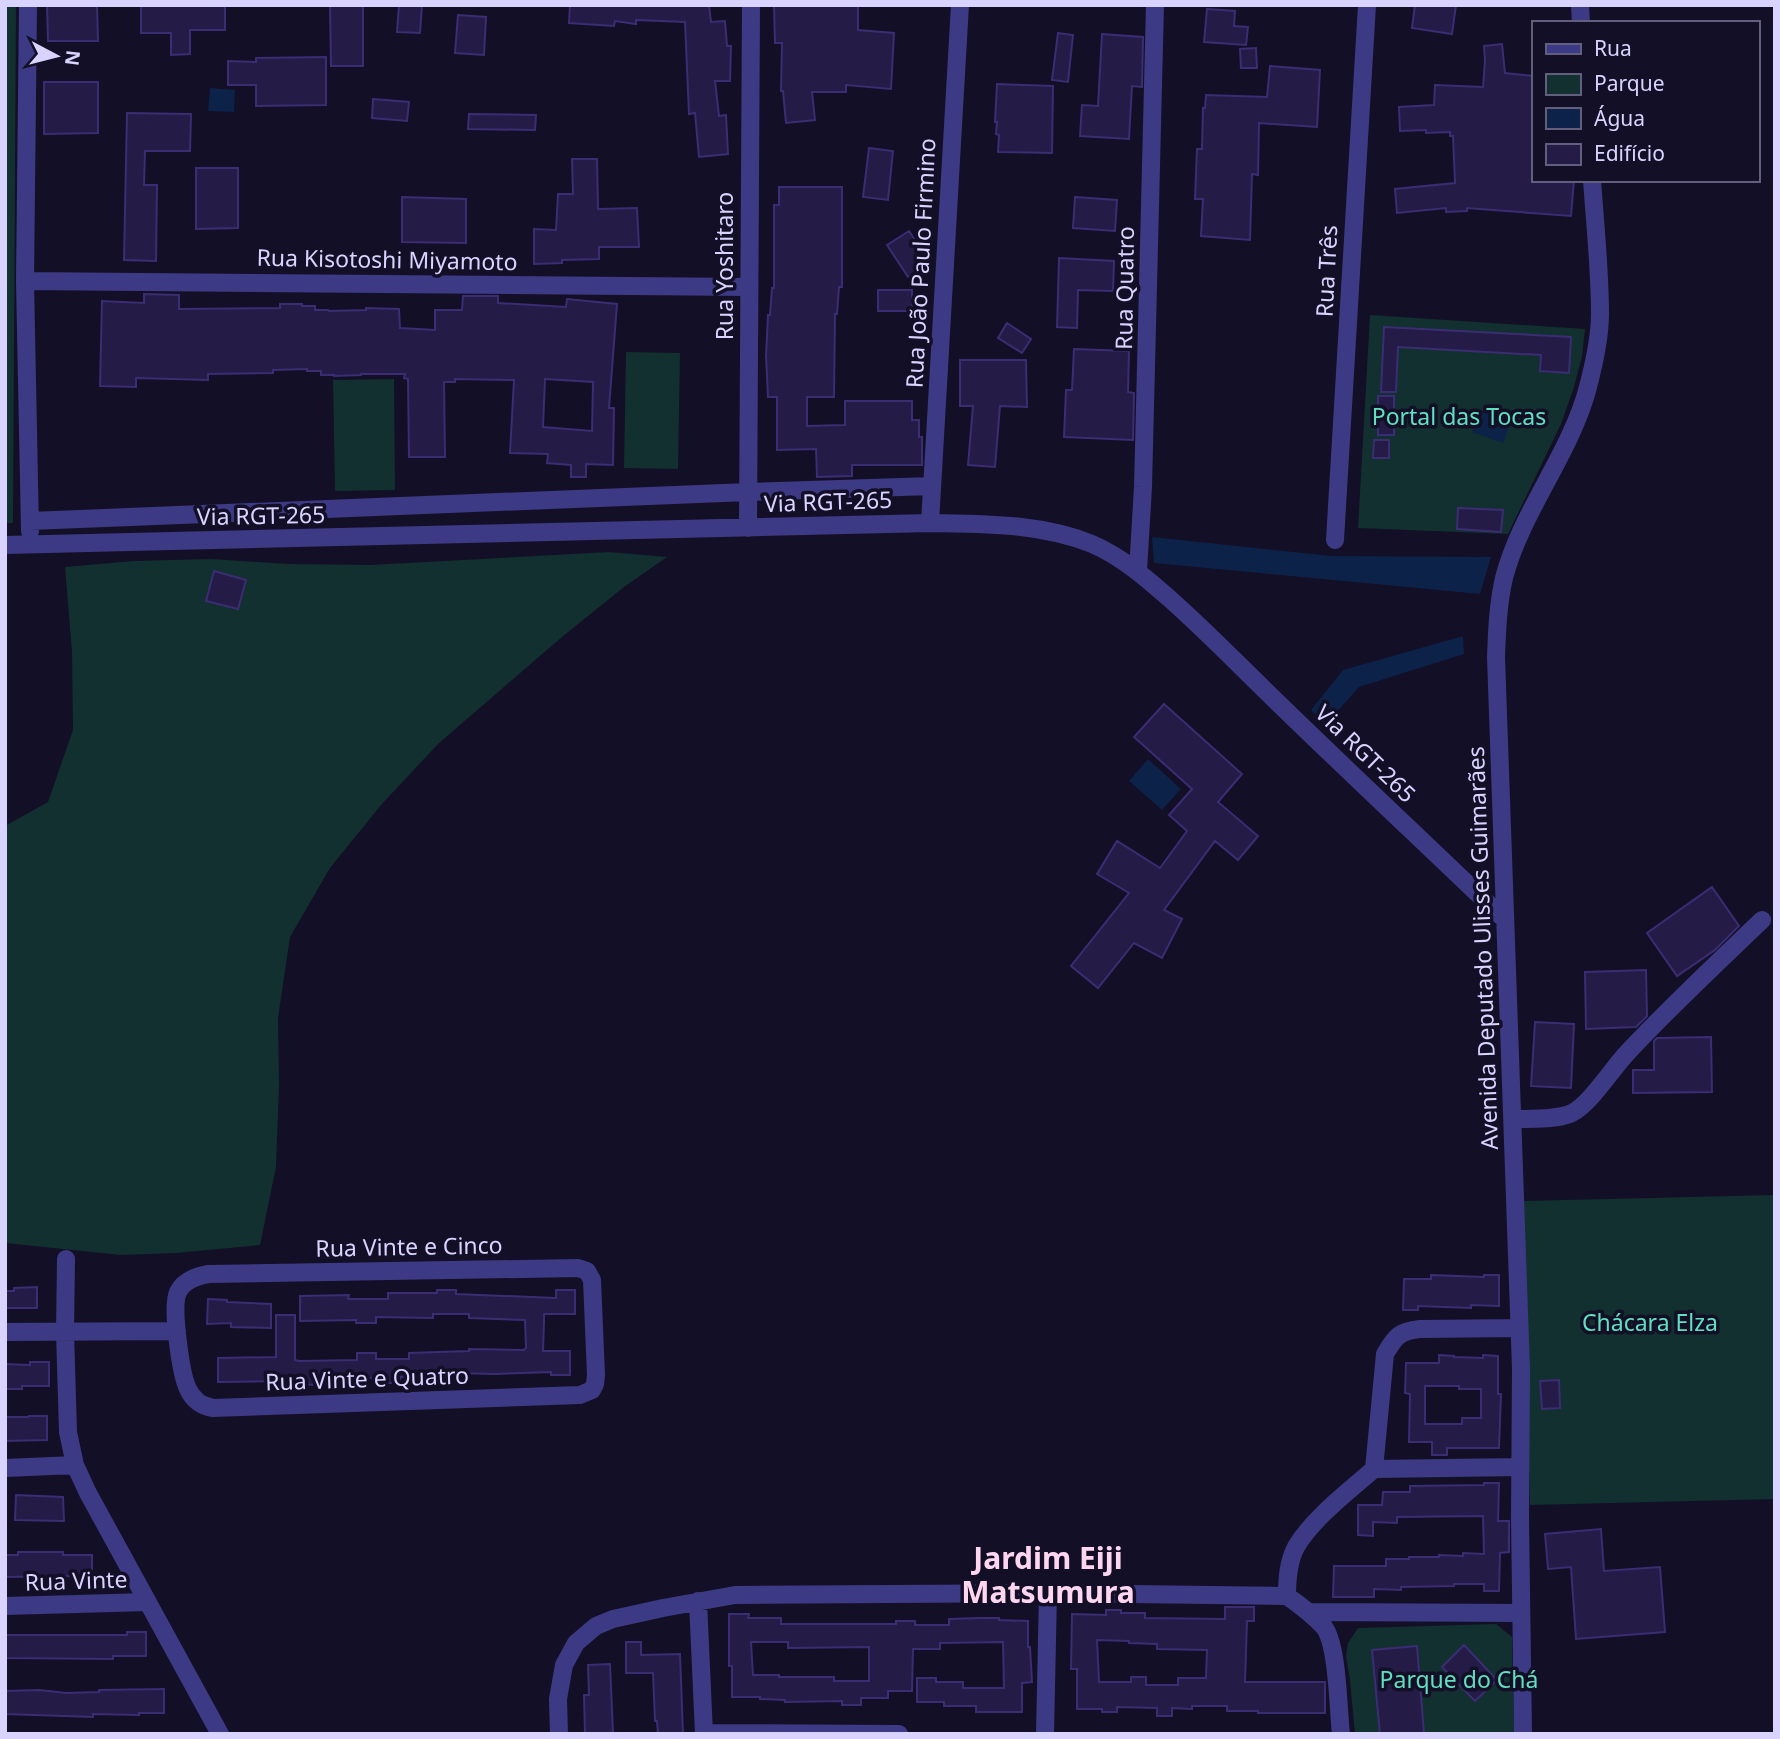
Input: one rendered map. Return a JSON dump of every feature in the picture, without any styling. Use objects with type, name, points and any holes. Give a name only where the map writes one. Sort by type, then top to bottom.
[{"type":"street","points":[[28,5],[24,281],[30,545]]},
{"type":"street","name":"Rua Yoshitaro","points":[[748,528],[751,5]]},
{"type":"street","name":"Rua João Paulo Firmino","points":[[930,523],[960,5]]},
{"type":"street","name":"Rua Quatro","points":[[1138,572],[1143,487],[1155,5]]},
{"type":"street","name":"Rua Três","points":[[1335,540],[1367,5]]},
{"type":"street","name":"Avenida Deputado Ulisses Guimarães","points":[[1523,1734],[1521,1369],[1496,657],[1499,608],[1505,576],[1516,546],[1573,427],[1588,389],[1595,356],[1600,316],[1592,182]]},
{"type":"street","name":"Rua Kisotoshi Miyamoto","points":[[24,281],[748,287]]},
{"type":"street","points":[[30,521],[932,486]]},
{"type":"street","name":"Via RGT-265","points":[[5,545],[930,523],[1030,528],[1066,536],[1112,554],[1138,572],[1207,632],[1504,919]]},
{"type":"street","points":[[1513,1119],[1572,1113],[1588,1100],[1660,1018],[1762,920]]},
{"type":"street","points":[[66,1259],[68,1432],[75,1465],[220,1734]]},
{"type":"street","name":"Rua Vinte e Cinco","points":[[177,1331],[178,1292],[191,1279],[202,1275],[578,1268],[587,1271],[592,1280],[596,1369]]},
{"type":"street","points":[[1374,1469],[1385,1354],[1393,1340],[1404,1331],[1419,1329],[1519,1328]]},
{"type":"street","points":[[5,1332],[177,1331]]},
{"type":"street","name":"Rua Vinte e Quatro","points":[[177,1331],[182,1373],[188,1390],[201,1405],[213,1408],[580,1395],[592,1390],[596,1369]]},
{"type":"street","points":[[5,1468],[75,1465]]},
{"type":"street","points":[[1287,1596],[1289,1567],[1296,1547],[1321,1516],[1374,1469],[1520,1467]]},
{"type":"street","points":[[1045,1734],[1048,1593]]},
{"type":"street","points":[[559,1734],[558,1699],[564,1665],[576,1643],[596,1626],[613,1619],[735,1595],[1048,1593],[1287,1596],[1309,1612],[1325,1629],[1330,1640],[1340,1734]]},
{"type":"street","points":[[698,1601],[704,1733],[899,1734]]},
{"type":"street","name":"Rua Vinte","points":[[5,1606],[148,1602]]},
{"type":"street","points":[[1309,1612],[1521,1613]]},
{"type":"green space","points":[[5,5],[16,5],[13,523],[5,523]]},
{"type":"green space","name":"Portal das Tocas","points":[[1370,315],[1585,329],[1582,356],[1561,424],[1508,534],[1358,528]]},
{"type":"green space","points":[[626,352],[680,353],[678,469],[624,468]]},
{"type":"green space","points":[[394,379],[395,490],[335,491],[333,380]]},
{"type":"green space","points":[[609,552],[667,557],[624,587],[562,637],[438,744],[381,805],[330,868],[290,937],[278,1018],[276,1167],[260,1245],[121,1255],[5,1243],[5,826],[48,802],[73,730],[72,651],[65,567],[133,561],[211,559],[370,565]]},
{"type":"green space","name":"Chácara Elza","points":[[1775,1195],[1775,1499],[1530,1505],[1523,1201]]},
{"type":"green space","name":"Parque do Chá","points":[[1496,1624],[1512,1637],[1514,1734],[1355,1734],[1346,1656],[1348,1643],[1358,1628]]},
{"type":"water","points":[[210,88],[235,90],[234,112],[208,111]]},
{"type":"water","points":[[1479,410],[1511,421],[1503,443],[1472,432]]},
{"type":"water","points":[[1152,537],[1331,556],[1491,557],[1480,594],[1154,563]]},
{"type":"water","points":[[1463,636],[1464,654],[1359,687],[1326,724],[1311,710],[1343,670]]},
{"type":"water","points":[[1148,759],[1181,789],[1162,810],[1129,781]]},
{"type":"building","points":[[47,5],[97,5],[98,41],[48,41]]},
{"type":"building","points":[[141,5],[225,5],[225,30],[190,30],[190,54],[171,55],[171,33],[141,33]]},
{"type":"building","points":[[330,5],[363,5],[363,66],[331,66]]},
{"type":"building","points":[[399,5],[422,5],[420,33],[397,32]]},
{"type":"building","points":[[570,5],[709,5],[711,22],[725,21],[727,46],[731,46],[730,81],[715,81],[719,116],[726,115],[728,154],[699,157],[695,113],[689,114],[685,22],[636,20],[636,24],[615,21],[614,26],[569,23]]},
{"type":"building","points":[[774,5],[858,5],[858,30],[894,33],[891,89],[846,85],[846,92],[812,92],[815,120],[786,123],[781,91],[782,43],[775,43]]},
{"type":"building","points":[[1415,5],[1456,5],[1452,34],[1412,28]]},
{"type":"building","points":[[1207,9],[1235,11],[1234,26],[1248,27],[1246,45],[1204,42]]},
{"type":"building","points":[[458,15],[486,17],[484,55],[455,53]]},
{"type":"building","points":[[1058,33],[1073,35],[1068,82],[1052,80]]},
{"type":"building","points":[[1102,34],[1143,37],[1142,87],[1132,86],[1129,139],[1080,136],[1082,105],[1098,106]]},
{"type":"building","points":[[1502,44],[1505,73],[1532,76],[1532,182],[1574,182],[1571,216],[1467,208],[1467,211],[1446,212],[1446,208],[1397,213],[1395,189],[1455,183],[1453,136],[1450,136],[1450,132],[1400,131],[1399,107],[1434,105],[1435,85],[1483,87],[1484,46]]},
{"type":"building","points":[[1256,48],[1257,68],[1241,68],[1240,49]]},
{"type":"building","points":[[326,57],[326,105],[256,106],[256,85],[228,85],[228,61],[256,62],[256,58]]},
{"type":"building","points":[[1270,66],[1320,70],[1317,127],[1259,123],[1258,175],[1252,174],[1250,240],[1201,236],[1203,199],[1195,199],[1197,149],[1202,149],[1206,95],[1267,97]]},
{"type":"building","points":[[44,82],[98,82],[98,133],[44,134]]},
{"type":"building","points":[[997,84],[1053,86],[1052,153],[998,152],[999,135],[996,134],[995,122]]},
{"type":"building","points":[[373,99],[409,102],[407,121],[372,118]]},
{"type":"building","points":[[127,113],[191,114],[190,151],[145,151],[144,185],[157,185],[156,261],[124,260]]},
{"type":"building","points":[[469,114],[536,115],[535,130],[468,129]]},
{"type":"building","points":[[869,148],[893,151],[888,200],[863,197]]},
{"type":"building","points":[[572,159],[597,159],[598,209],[637,208],[639,247],[599,247],[599,259],[534,264],[534,229],[556,230],[558,194],[573,194]]},
{"type":"building","points":[[196,168],[238,168],[238,228],[196,229]]},
{"type":"building","points":[[779,187],[842,187],[842,287],[839,287],[835,314],[834,397],[807,397],[807,426],[845,425],[845,401],[912,401],[912,420],[919,420],[919,437],[922,437],[922,465],[852,465],[852,476],[817,477],[816,449],[777,450],[777,397],[768,397],[766,356],[768,315],[774,288],[774,205],[779,205]]},
{"type":"building","points":[[402,197],[466,199],[466,243],[402,242]]},
{"type":"building","points":[[1075,197],[1117,200],[1115,231],[1073,228]]},
{"type":"building","points":[[909,231],[930,263],[908,277],[887,245]]},
{"type":"building","points":[[1059,258],[1114,261],[1113,291],[1078,290],[1077,328],[1057,327]]},
{"type":"building","points":[[878,290],[912,290],[912,311],[878,311]]},
{"type":"building","points":[[144,294],[179,295],[179,309],[280,308],[280,304],[302,304],[315,306],[315,310],[329,311],[399,309],[400,328],[435,330],[435,310],[462,310],[463,296],[498,296],[498,303],[566,307],[567,299],[617,304],[609,408],[614,408],[613,465],[586,464],[586,477],[571,477],[571,465],[547,463],[548,454],[510,453],[514,380],[455,379],[455,382],[444,382],[445,457],[409,457],[408,379],[404,378],[405,374],[334,376],[321,375],[321,371],[307,369],[273,370],[273,373],[208,374],[208,380],[136,378],[136,387],[100,386],[102,301],[144,303]],"holes":[[[545,379],[593,382],[592,431],[543,427]]]},
{"type":"building","points":[[1007,323],[1031,339],[1022,353],[998,338]]},
{"type":"building","points":[[1384,327],[1571,337],[1569,373],[1540,371],[1541,355],[1398,347],[1396,392],[1381,392]]},
{"type":"building","points":[[1074,349],[1129,351],[1128,392],[1134,393],[1133,440],[1064,437],[1066,390],[1072,390]]},
{"type":"building","points":[[960,360],[1026,360],[1027,407],[1000,406],[995,467],[968,465],[973,406],[960,406]]},
{"type":"building","points":[[1378,396],[1394,396],[1394,435],[1378,435]]},
{"type":"building","points":[[1374,440],[1389,440],[1389,458],[1373,458]]},
{"type":"building","points":[[1458,508],[1503,510],[1501,532],[1457,529]]},
{"type":"building","points":[[214,571],[246,580],[238,609],[206,601]]},
{"type":"building","points":[[1164,704],[1242,774],[1218,802],[1258,836],[1238,860],[1215,841],[1164,910],[1182,919],[1162,958],[1134,943],[1098,988],[1071,966],[1129,893],[1097,874],[1117,841],[1160,868],[1187,831],[1169,815],[1192,789],[1134,737]]},
{"type":"building","points":[[1712,887],[1739,926],[1715,950],[1677,976],[1647,933]]},
{"type":"building","points":[[1646,970],[1647,1016],[1636,1027],[1586,1029],[1585,972]]},
{"type":"building","points":[[1535,1022],[1574,1024],[1571,1088],[1531,1086]]},
{"type":"building","points":[[1711,1037],[1712,1092],[1633,1093],[1633,1070],[1654,1070],[1654,1041],[1657,1038]]},
{"type":"building","points":[[1431,1275],[1499,1275],[1499,1306],[1418,1306],[1418,1310],[1403,1310],[1404,1279],[1431,1279]]},
{"type":"building","points":[[37,1287],[37,1308],[5,1308],[5,1291]]},
{"type":"building","points":[[437,1290],[456,1290],[456,1294],[556,1298],[556,1290],[575,1290],[575,1314],[544,1314],[543,1351],[570,1351],[570,1375],[551,1375],[551,1372],[453,1373],[428,1377],[400,1377],[400,1383],[381,1383],[381,1378],[351,1378],[350,1385],[280,1384],[280,1381],[218,1382],[218,1358],[276,1357],[276,1315],[295,1315],[295,1360],[299,1361],[357,1360],[357,1353],[376,1353],[376,1359],[409,1359],[409,1353],[526,1348],[525,1320],[469,1318],[469,1314],[433,1314],[433,1318],[376,1317],[376,1323],[356,1323],[356,1320],[300,1321],[300,1296],[349,1295],[348,1299],[388,1299],[388,1293],[437,1293]]},
{"type":"building","points":[[208,1299],[271,1304],[271,1328],[231,1327],[231,1323],[207,1324]]},
{"type":"building","points":[[1439,1355],[1483,1358],[1483,1355],[1498,1356],[1498,1394],[1501,1394],[1499,1448],[1447,1448],[1447,1455],[1432,1455],[1432,1442],[1409,1442],[1410,1394],[1405,1393],[1406,1363],[1439,1363]],"holes":[[[1425,1386],[1459,1386],[1459,1389],[1481,1389],[1481,1418],[1462,1418],[1462,1424],[1425,1424]]]},
{"type":"building","points":[[30,1362],[49,1362],[49,1386],[5,1389],[5,1364],[30,1365]]},
{"type":"building","points":[[1559,1380],[1560,1408],[1542,1409],[1540,1381]]},
{"type":"building","points":[[47,1416],[47,1440],[5,1441],[5,1417]]},
{"type":"building","points":[[1499,1483],[1498,1521],[1509,1521],[1509,1552],[1500,1553],[1499,1591],[1484,1591],[1484,1584],[1454,1584],[1401,1587],[1401,1590],[1374,1589],[1374,1597],[1333,1597],[1334,1566],[1386,1566],[1386,1559],[1484,1554],[1483,1516],[1397,1517],[1397,1523],[1373,1522],[1373,1536],[1358,1535],[1358,1505],[1382,1505],[1383,1492],[1410,1492],[1410,1486]]},
{"type":"building","points":[[16,1495],[63,1497],[64,1521],[15,1520]]},
{"type":"building","points":[[1601,1529],[1604,1571],[1660,1567],[1665,1632],[1576,1639],[1571,1567],[1548,1569],[1545,1534]]},
{"type":"building","points":[[18,1552],[92,1555],[92,1579],[73,1579],[73,1576],[5,1577],[5,1555],[18,1555]]},
{"type":"building","points":[[1225,1607],[1254,1607],[1254,1621],[1247,1621],[1245,1682],[1325,1682],[1325,1713],[1258,1713],[1227,1711],[1227,1706],[1192,1706],[1192,1709],[1172,1708],[1172,1716],[1157,1716],[1157,1708],[1117,1707],[1117,1712],[1077,1709],[1077,1669],[1071,1669],[1072,1614],[1106,1615],[1106,1610],[1121,1610],[1121,1613],[1145,1613],[1145,1618],[1225,1619]],"holes":[[[1097,1640],[1157,1644],[1157,1649],[1207,1650],[1206,1678],[1178,1678],[1178,1685],[1146,1685],[1146,1677],[1131,1677],[1131,1682],[1099,1682]]]},
{"type":"building","points":[[729,1614],[749,1614],[748,1618],[781,1618],[781,1624],[896,1624],[896,1621],[915,1621],[915,1625],[949,1625],[949,1619],[999,1618],[1028,1621],[1032,1682],[1022,1683],[1022,1712],[976,1712],[976,1706],[944,1706],[944,1702],[917,1702],[917,1678],[936,1678],[936,1682],[963,1682],[963,1688],[1004,1688],[1003,1642],[940,1643],[940,1649],[913,1649],[912,1691],[888,1691],[888,1698],[861,1698],[861,1705],[842,1705],[842,1701],[785,1702],[760,1697],[732,1697],[732,1666],[729,1666]],"holes":[[[751,1642],[788,1642],[788,1648],[869,1647],[869,1681],[834,1681],[834,1677],[753,1675]]]},
{"type":"building","points":[[127,1632],[146,1632],[146,1656],[113,1656],[113,1659],[5,1658],[5,1635],[127,1635]]},
{"type":"building","points":[[626,1642],[641,1642],[641,1655],[680,1654],[683,1734],[658,1734],[653,1673],[626,1673]]},
{"type":"building","points":[[1464,1645],[1497,1680],[1475,1701],[1442,1667]]},
{"type":"building","points":[[1417,1646],[1424,1734],[1380,1734],[1372,1650]]},
{"type":"building","points":[[610,1664],[613,1733],[585,1734],[584,1695],[589,1695],[588,1665]]},
{"type":"building","points":[[164,1689],[164,1713],[93,1714],[93,1717],[5,1714],[5,1691],[40,1690],[66,1693]]},
{"type":"district","name":"Jardim Eiji Matsumura","points":[[1048,1574]]}]
